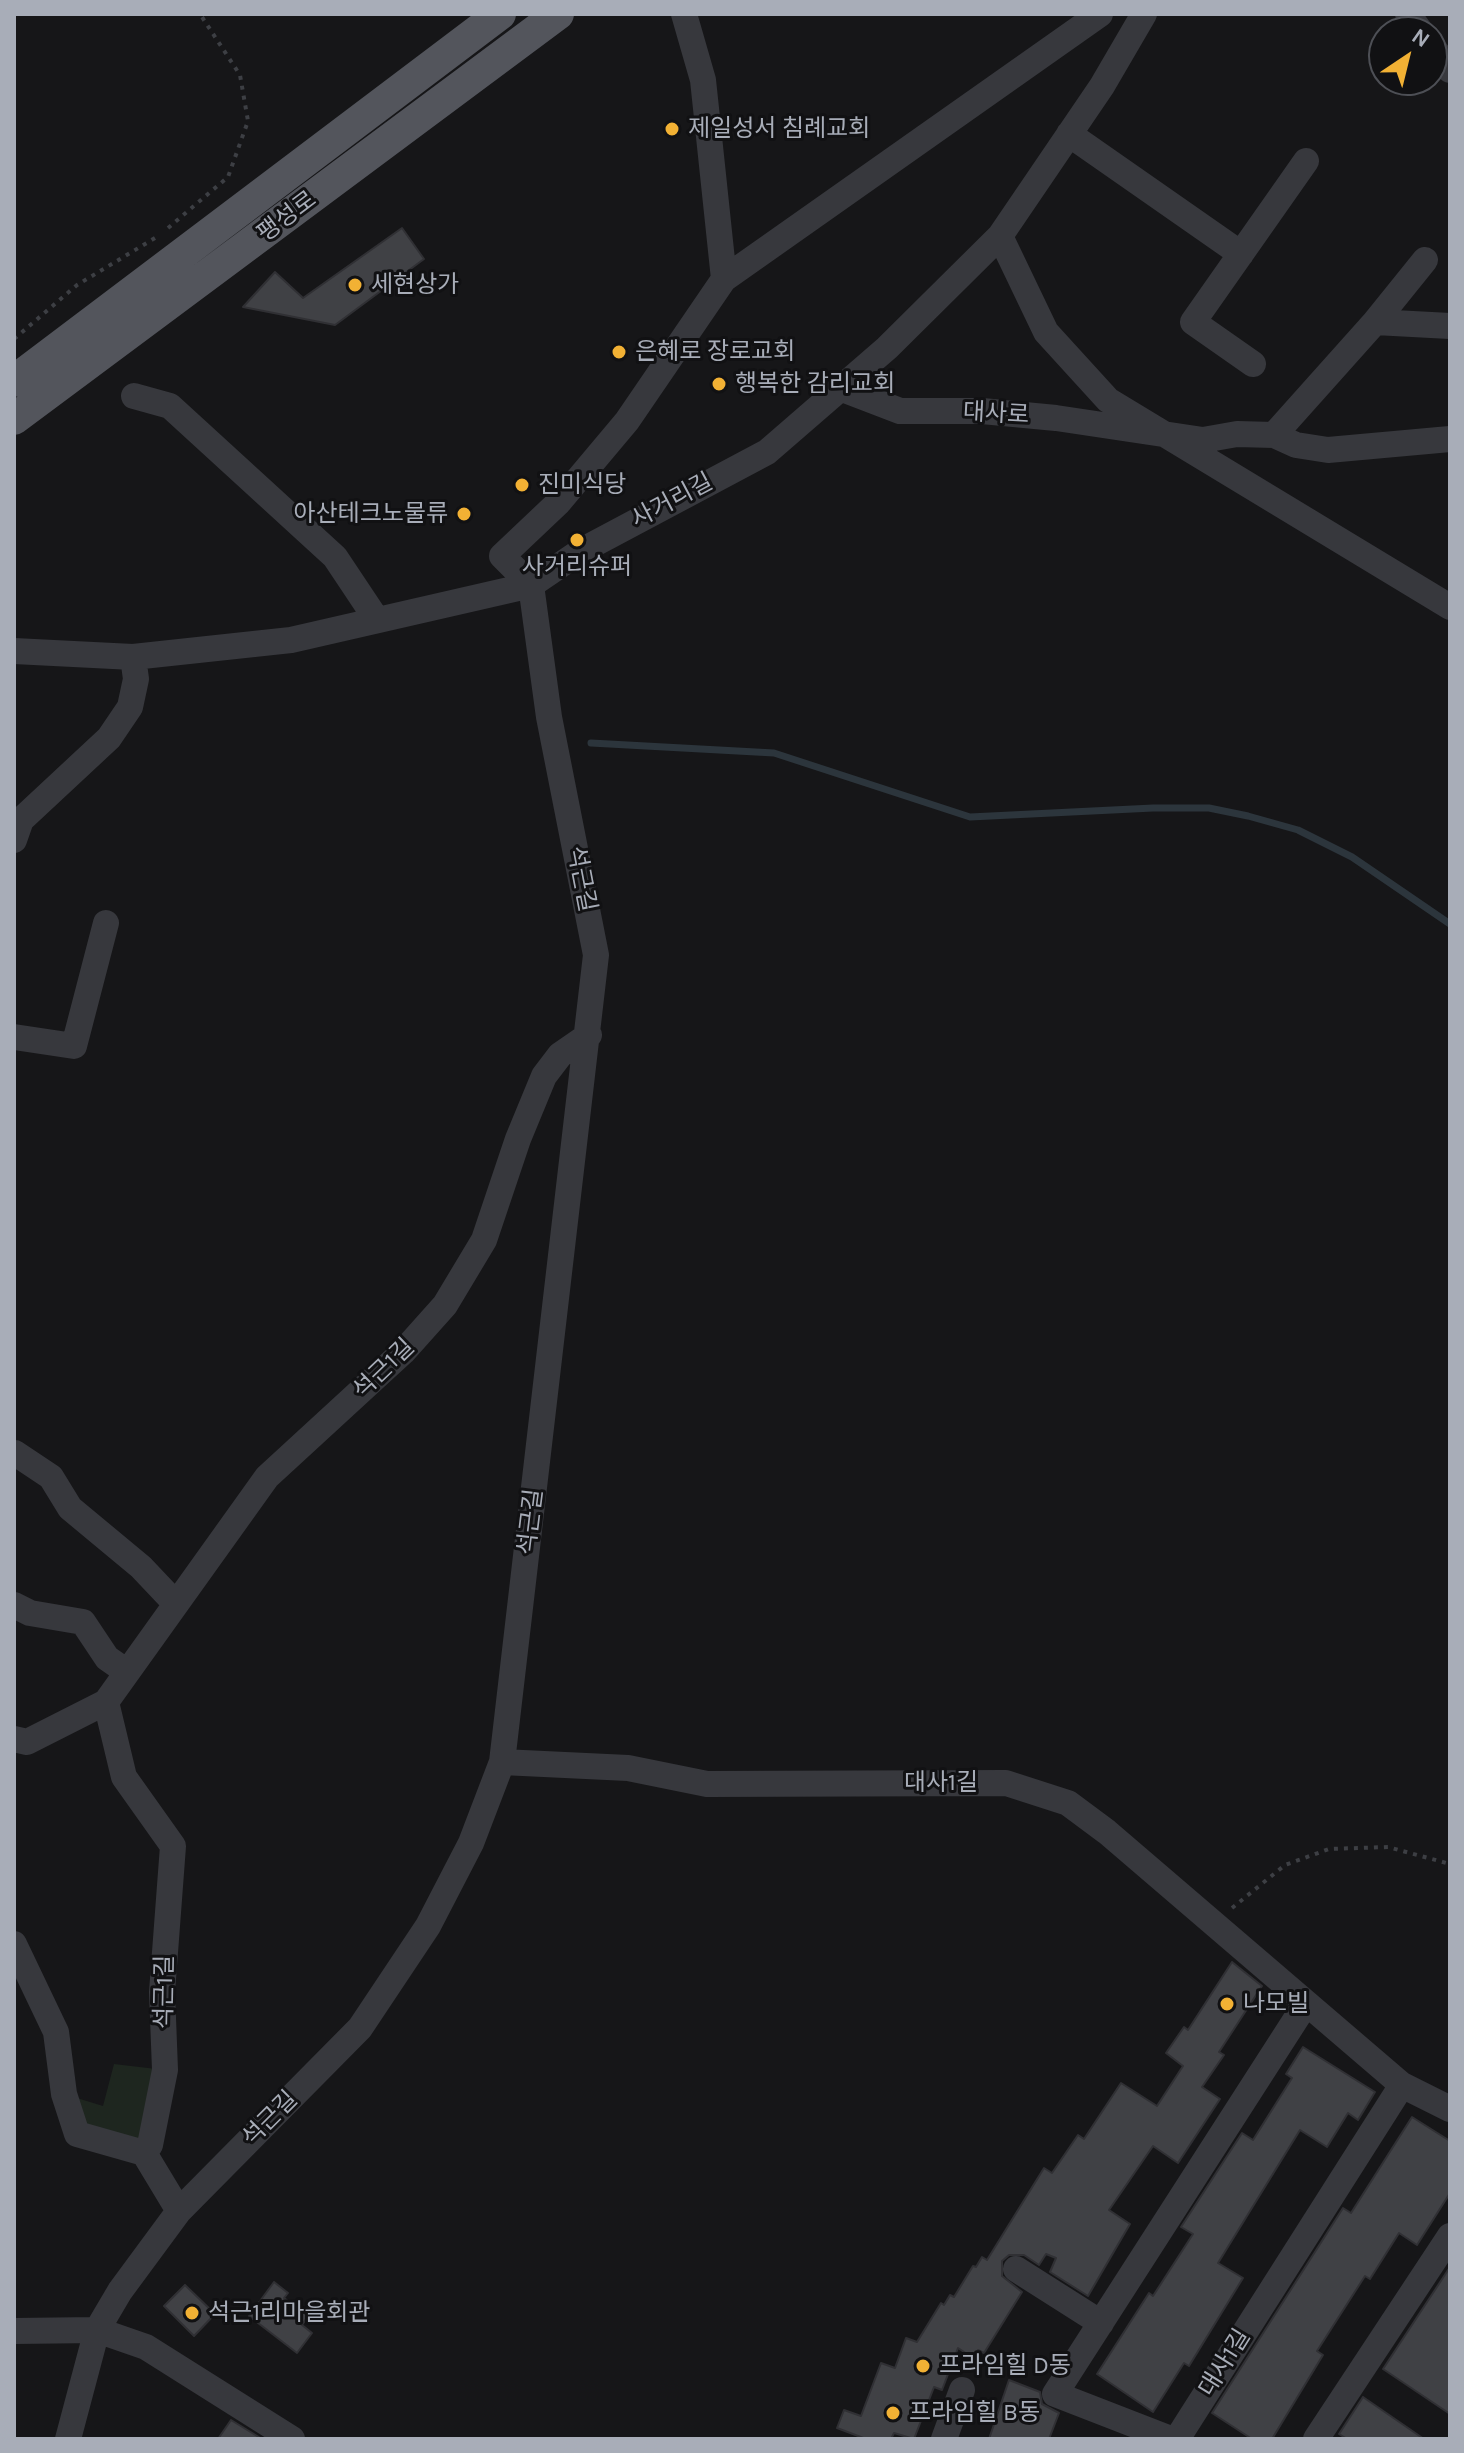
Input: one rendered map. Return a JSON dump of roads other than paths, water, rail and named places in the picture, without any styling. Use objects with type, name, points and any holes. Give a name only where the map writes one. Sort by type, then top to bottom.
[{"type":"main road","name":"팽성로","points":[[14,381],[500,14]]},
{"type":"main road","name":"팽성로","points":[[14,419],[558,14]]},
{"type":"street","points":[[684,14],[703,80],[724,279]]},
{"type":"street","points":[[531,585],[502,556],[559,502],[627,421],[724,279],[1100,14]]},
{"type":"street","name":"사거리길","points":[[14,651],[133,657],[291,640],[531,585],[581,551],[767,452],[887,348],[1000,236],[1144,14]]},
{"type":"street","points":[[1069,134],[1241,254]]},
{"type":"street","points":[[1253,364],[1193,322],[1306,161]]},
{"type":"street","points":[[1000,236],[1046,332],[1108,400],[1450,607]]},
{"type":"street","points":[[1274,435],[1375,322],[1425,260]]},
{"type":"street","points":[[1375,322],[1450,326]]},
{"type":"street","name":"대사로","points":[[840,388],[900,411],[982,411],[1156,431],[1203,440],[1237,434],[1274,435],[1296,445],[1328,450],[1450,439]]},
{"type":"street","points":[[134,396],[170,406],[335,557],[377,620]]},
{"type":"street","name":"석근길","points":[[68,2439],[97,2330],[120,2291],[179,2211],[360,2028],[428,1926],[471,1843],[502,1762],[596,955],[549,717],[531,585]]},
{"type":"street","points":[[14,840],[21,820],[109,738],[130,707],[136,679],[133,657]]},
{"type":"street","points":[[14,1037],[74,1046],[106,923]]},
{"type":"street","name":"석근1길","points":[[14,1739],[27,1742],[106,1702],[267,1477],[403,1352],[445,1305],[484,1240],[518,1139],[544,1076],[560,1055],[589,1035]]},
{"type":"street","points":[[15,1453],[51,1477],[70,1508],[141,1567],[176,1604]]},
{"type":"street","points":[[14,1605],[30,1613],[83,1622],[107,1658],[127,1672]]},
{"type":"street","name":"석근1길","points":[[106,1702],[124,1777],[173,1846],[162,1992],[165,2070],[150,2145],[144,2153]]},
{"type":"street","name":"대사1길","points":[[502,1762],[628,1768],[707,1784],[1006,1783],[1068,1803],[1107,1832],[1305,2005],[1402,2085],[1450,2109]]},
{"type":"street","points":[[14,1944],[56,2032],[64,2094],[77,2134],[144,2153],[179,2211]]},
{"type":"street","name":"대사1길","points":[[1305,2005],[1055,2394],[1174,2439],[1402,2085]]},
{"type":"street","points":[[1316,2439],[1447,2249]]},
{"type":"street","points":[[1016,2269],[1101,2323]]},
{"type":"street","points":[[14,2331],[97,2330],[146,2347],[292,2439]]},
{"type":"street","points":[[944,2439],[962,2390]]},
{"type":"waterway","points":[[591,743],[774,753],[970,817],[1153,808],[1209,808],[1248,816],[1298,830],[1352,857],[1450,924]]},
{"type":"place","name":"제일성서 침례교회","points":[[672,129]]},
{"type":"place","name":"세현상가","points":[[355,285]]},
{"type":"place","name":"은혜로 장로교회","points":[[619,352]]},
{"type":"place","name":"행복한 감리교회","points":[[719,384]]},
{"type":"place","name":"진미식당","points":[[522,485]]},
{"type":"place","name":"아산테크노물류","points":[[464,514]]},
{"type":"place","name":"사거리슈퍼","points":[[577,540]]},
{"type":"place","name":"나모빌","points":[[1227,2004]]},
{"type":"place","name":"석근1리마을회관","points":[[192,2313]]},
{"type":"place","name":"프라임힐 D동","points":[[923,2366]]},
{"type":"place","name":"프라임힐 B동","points":[[893,2413]]}]
